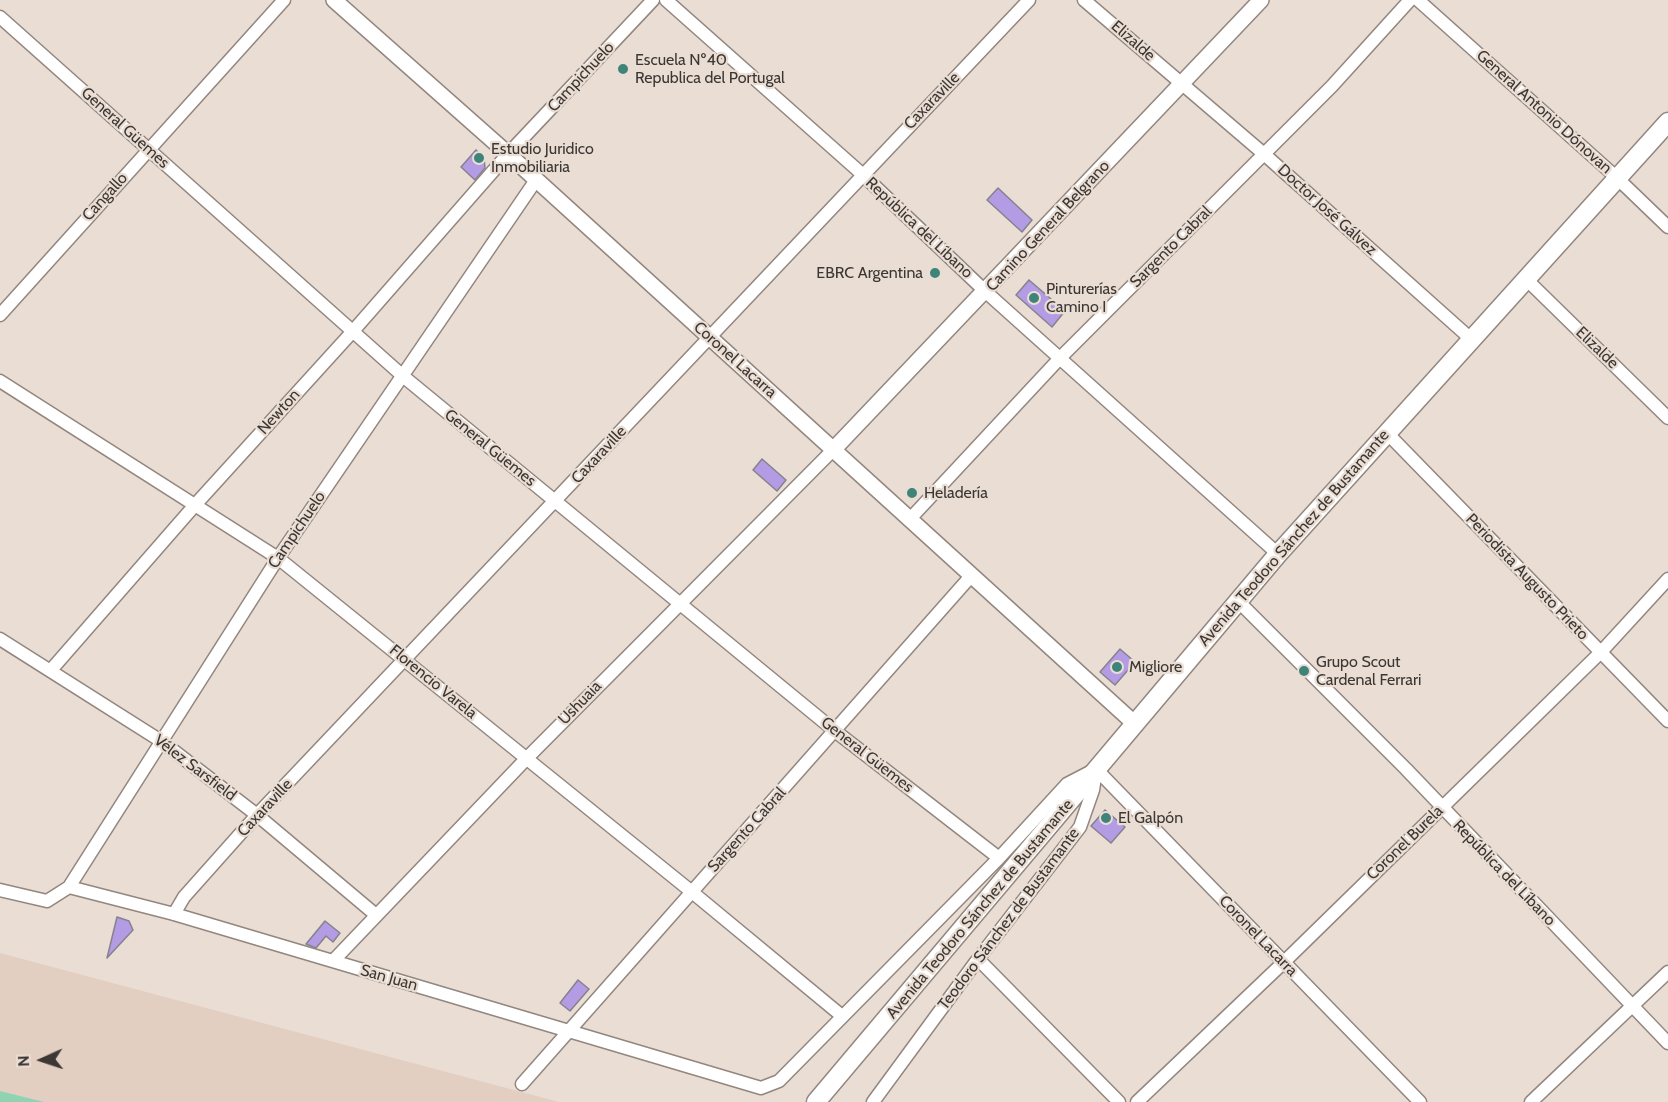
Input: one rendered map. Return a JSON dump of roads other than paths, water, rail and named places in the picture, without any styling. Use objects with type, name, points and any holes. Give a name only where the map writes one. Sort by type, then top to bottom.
[{"type":"main road","name":"Avenida Teodoro Sánchez de Bustamante","points":[[816,1102],[1278,554],[1668,122]]},
{"type":"street","name":"Cangallo","points":[[0,315],[284,0]]},
{"type":"street","name":"Coronel Lacarra","points":[[334,0],[508,154],[1134,723]]},
{"type":"street","name":"Campichuelo","points":[[508,154],[653,0]]},
{"type":"street","name":"República del Líbano","points":[[666,0],[862,174],[986,292],[1278,554]]},
{"type":"street","name":"Caxaraville","points":[[174,914],[183,897],[257,815],[1029,0]]},
{"type":"street","name":"Elizalde","points":[[1084,0],[1181,83]]},
{"type":"street","name":"Camino General Belgrano","points":[[833,450],[986,292],[1261,0]]},
{"type":"street","name":"Sargento Cabral","points":[[909,520],[1060,358],[1332,86],[1410,0]]},
{"type":"street","name":"General Antonio Dónovan","points":[[1418,0],[1616,177],[1668,227]]},
{"type":"street","name":"General Güemes","points":[[0,17],[354,330],[404,377],[835,731],[999,858]]},
{"type":"street","name":"Doctor José Gálvez","points":[[1181,83],[1471,339]]},
{"type":"street","name":"Newton","points":[[51,670],[508,154]]},
{"type":"street","name":"Campichuelo","points":[[69,887],[278,558],[404,377],[536,180]]},
{"type":"street","name":"Elizalde","points":[[1525,278],[1668,418]]},
{"type":"street","name":"Florencio Varela","points":[[0,381],[278,558],[842,1016]]},
{"type":"street","name":"Periodista Augusto Prieto","points":[[1387,433],[1668,721]]},
{"type":"street","name":"Ushuaia","points":[[333,961],[527,758],[833,450]]},
{"type":"street","name":"Sargento Cabral","points":[[522,1084],[971,576]]},
{"type":"street","name":"Coronel Burela","points":[[1137,1102],[1284,962],[1601,652],[1668,579]]},
{"type":"street","name":"República del Líbano","points":[[1238,601],[1668,1043]]},
{"type":"street","name":"Vélez Sarsfield","points":[[0,639],[161,741],[257,815],[376,915]]},
{"type":"street","name":"Coronel Lacarra","points":[[1096,769],[1420,1102]]},
{"type":"street","points":[[842,1016],[999,858],[1067,784],[1096,769]]},
{"type":"street","name":"Teodoro Sánchez de Bustamante","points":[[873,1102],[978,959],[1080,827],[1093,790],[1096,769]]},
{"type":"street","points":[[0,890],[47,901],[69,887]]},
{"type":"street","name":"San Juan","points":[[69,887],[174,914],[761,1088],[778,1081],[842,1016]]},
{"type":"street","points":[[978,959],[1119,1102]]},
{"type":"street","points":[[1532,1102],[1668,972]]},
{"type":"place","name":"Escuela Nº40 Republica del Portugal","points":[[623,69]]},
{"type":"place","name":"Estudio Juridico Inmobiliaria","points":[[479,158]]},
{"type":"place","name":"EBRC Argentina","points":[[935,273]]},
{"type":"place","name":"Pinturerías Camino I","points":[[1034,298]]},
{"type":"place","name":"Heladería","points":[[912,493]]},
{"type":"place","name":"Migliore","points":[[1117,667]]},
{"type":"place","name":"Grupo Scout Cardenal Ferrari","points":[[1304,671]]},
{"type":"place","name":"El Galpón","points":[[1106,818]]}]
